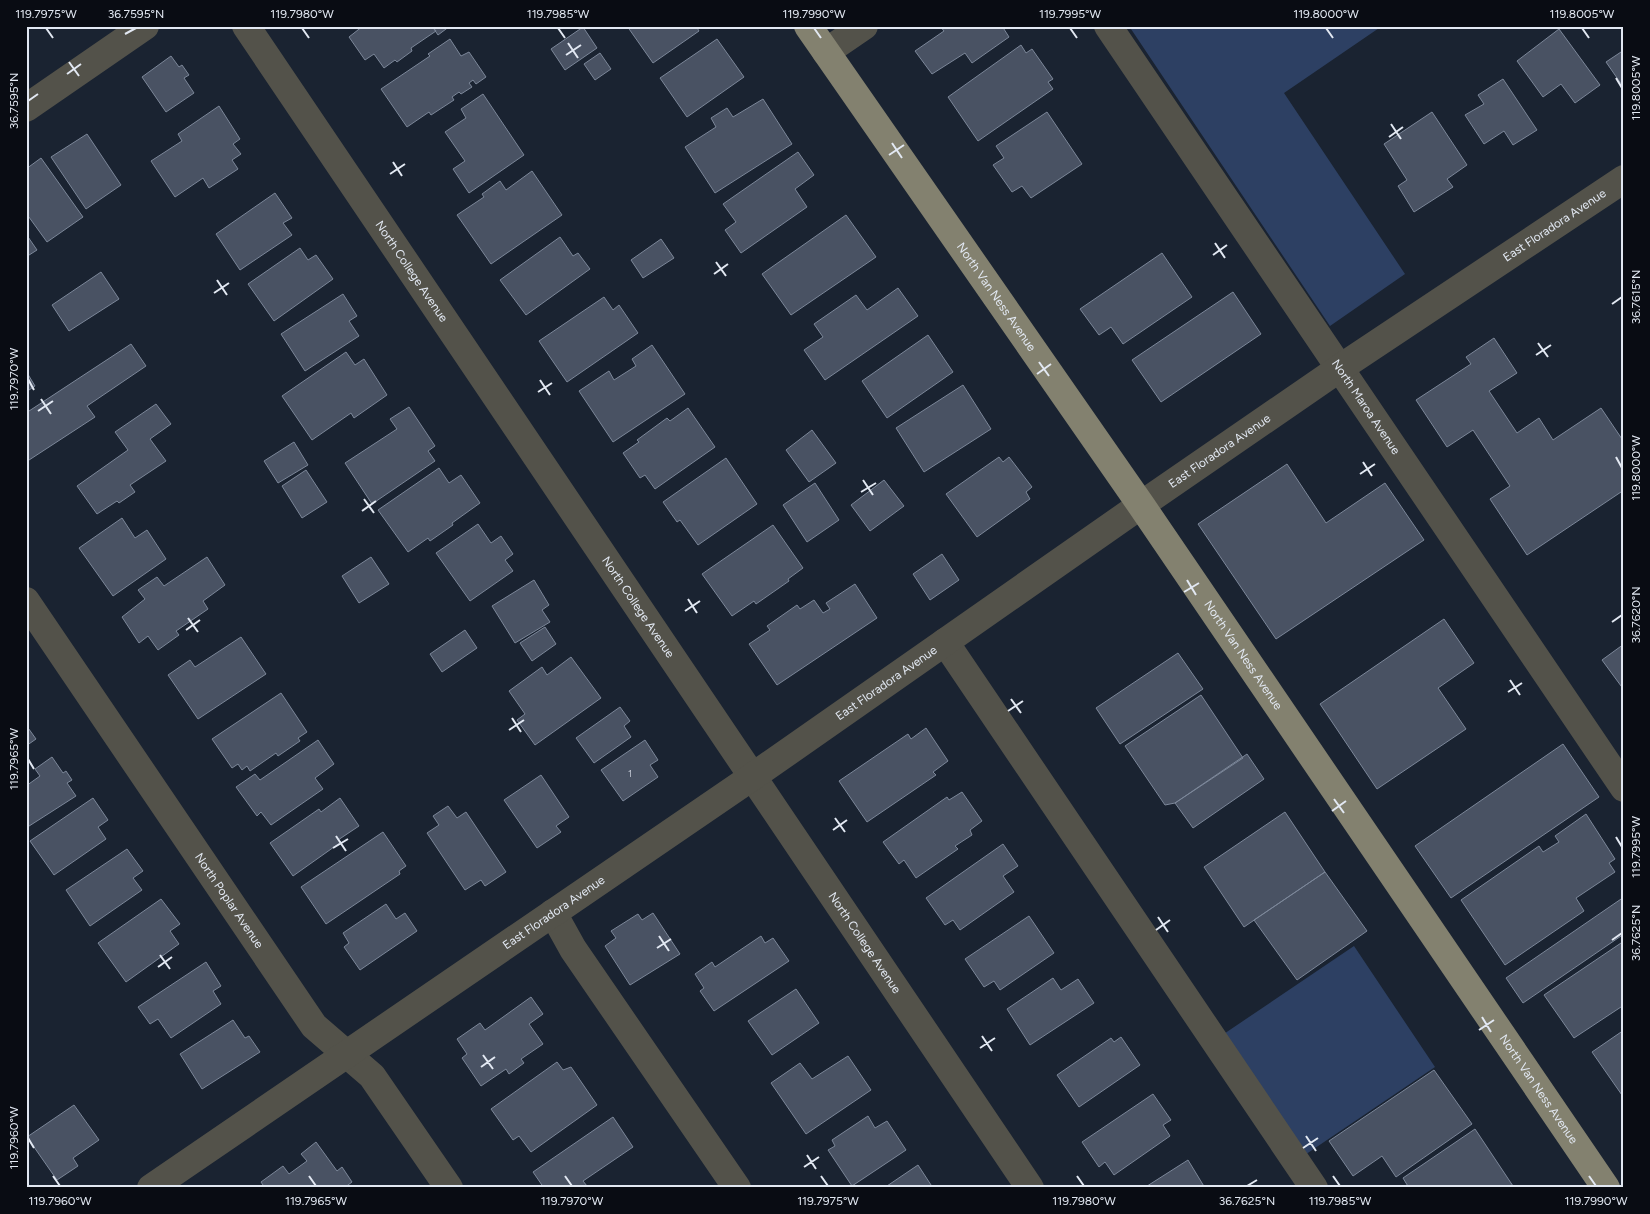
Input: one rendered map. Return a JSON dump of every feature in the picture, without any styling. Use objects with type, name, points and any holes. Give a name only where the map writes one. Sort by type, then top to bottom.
[{"type":"main road","name":"North Van Ness Avenue","points":[[808,26],[1141,505],[1606,1188]]},
{"type":"street","points":[[26,108],[146,26]]},
{"type":"street","name":"North College Avenue","points":[[246,26],[1030,1188]]},
{"type":"street","points":[[826,52],[864,26]]},
{"type":"street","name":"North Maroa Avenue","points":[[1108,26],[1624,788]]},
{"type":"street","name":"East Floradora Avenue","points":[[165,1184],[345,1054],[752,776],[1141,505],[1340,368],[1624,179]]},
{"type":"street","name":"North Poplar Avenue","points":[[26,601],[314,1026],[372,1076],[449,1188]]},
{"type":"street","points":[[945,642],[1314,1188]]},
{"type":"street","points":[[553,913],[573,949],[737,1188]]},
{"type":"shaded area","points":[[1129,26],[1382,26],[1284,93],[1405,274],[1330,326]]},
{"type":"shaded area","points":[[1354,946],[1435,1067],[1290,1165],[1209,1044]]},
{"type":"building","points":[[363,26],[432,26],[436,31],[411,48],[412,51],[397,62],[395,60],[384,68],[374,54],[365,60],[349,37]]},
{"type":"building","points":[[432,26],[450,26],[438,35]]},
{"type":"building","points":[[627,26],[696,26],[699,31],[653,63]]},
{"type":"building","points":[[940,26],[1002,26],[1009,37],[972,63],[965,53],[932,74],[915,51],[944,31]]},
{"type":"building","points":[[583,27],[597,48],[565,70],[551,49]]},
{"type":"building","points":[[1559,29],[1600,85],[1575,103],[1561,84],[1543,97],[1517,61]]},
{"type":"building","points":[[450,39],[461,56],[469,52],[486,77],[476,84],[473,80],[469,83],[472,87],[452,97],[454,100],[431,115],[429,112],[407,127],[381,89],[430,56],[428,54]]},
{"type":"building","points":[[717,39],[744,77],[687,117],[660,78]]},
{"type":"building","points":[[1021,45],[1026,53],[1032,49],[1053,79],[1048,82],[1053,89],[978,141],[948,97]]},
{"type":"building","points":[[1624,50],[1624,88],[1606,62]]},
{"type":"building","points":[[600,53],[611,69],[595,80],[584,64]]},
{"type":"building","points":[[171,56],[179,67],[182,65],[189,75],[184,78],[194,93],[166,112],[142,77]]},
{"type":"building","points":[[1503,79],[1537,130],[1513,145],[1504,131],[1484,144],[1465,115],[1484,104],[1478,95]]},
{"type":"building","points":[[483,94],[524,155],[469,193],[453,169],[465,161],[445,132],[466,118],[461,109]]},
{"type":"building","points":[[763,99],[792,144],[715,193],[685,147],[716,127],[711,118],[727,108],[733,117]]},
{"type":"building","points":[[219,106],[240,139],[233,144],[241,154],[232,160],[238,169],[209,188],[203,178],[175,197],[151,161],[182,141],[178,134]]},
{"type":"building","points":[[1047,112],[1082,164],[1031,198],[1022,186],[1012,192],[993,165],[1004,158],[996,146]]},
{"type":"building","points":[[1432,112],[1467,165],[1447,179],[1453,187],[1414,212],[1398,186],[1407,180],[1384,144]]},
{"type":"building","points":[[87,134],[121,185],[86,209],[51,157]]},
{"type":"building","points":[[798,152],[814,175],[795,189],[807,207],[741,253],[725,230],[736,222],[723,204]]},
{"type":"building","points":[[41,158],[83,217],[47,242],[26,213],[26,169]]},
{"type":"building","points":[[532,171],[562,215],[491,264],[457,215],[484,197],[482,194],[500,181],[506,190]]},
{"type":"building","points":[[275,193],[292,218],[283,223],[292,235],[240,270],[216,234]]},
{"type":"building","points":[[846,215],[876,257],[791,315],[762,274]]},
{"type":"building","points":[[26,234],[37,250],[26,257]]},
{"type":"building","points":[[560,237],[573,256],[578,253],[590,269],[526,315],[500,280]]},
{"type":"building","points":[[661,239],[674,258],[643,278],[631,260]]},
{"type":"building","points":[[300,248],[308,260],[316,255],[333,279],[274,321],[248,284]]},
{"type":"building","points":[[1162,253],[1192,297],[1123,344],[1111,327],[1099,335],[1080,309]]},
{"type":"building","points":[[101,272],[119,299],[69,331],[52,305]]},
{"type":"building","points":[[898,288],[918,316],[825,380],[804,350],[823,337],[814,324],[856,295],[867,310]]},
{"type":"building","points":[[1233,292],[1261,334],[1161,402],[1132,360]]},
{"type":"building","points":[[343,294],[357,316],[349,321],[359,336],[305,371],[281,334]]},
{"type":"building","points":[[604,297],[613,310],[619,305],[638,333],[567,382],[539,341]]},
{"type":"building","points":[[928,335],[953,372],[887,418],[862,381]]},
{"type":"building","points":[[1494,338],[1517,373],[1489,391],[1517,433],[1539,418],[1553,440],[1601,408],[1624,442],[1624,490],[1527,555],[1490,499],[1510,486],[1473,430],[1447,447],[1416,400],[1471,364],[1466,357]]},
{"type":"building","points":[[131,344],[146,366],[87,406],[95,417],[26,462],[26,413]]},
{"type":"building","points":[[652,345],[685,394],[613,442],[579,391],[609,371],[614,380],[636,366],[632,359]]},
{"type":"building","points":[[346,352],[355,365],[364,359],[387,395],[354,418],[351,413],[312,440],[282,396]]},
{"type":"building","points":[[26,371],[35,386],[26,392]]},
{"type":"building","points":[[963,385],[991,429],[924,472],[896,428]]},
{"type":"building","points":[[156,404],[171,424],[150,439],[166,461],[130,485],[135,492],[119,503],[117,501],[97,514],[77,486],[128,450],[115,432]]},
{"type":"building","points":[[409,407],[435,446],[428,451],[435,461],[372,504],[345,463],[397,429],[390,419]]},
{"type":"building","points":[[688,408],[715,447],[655,489],[645,475],[640,478],[623,453],[667,418],[670,421]]},
{"type":"building","points":[[812,430],[836,463],[809,482],[786,450]]},
{"type":"building","points":[[294,442],[308,465],[278,483],[264,461]]},
{"type":"building","points":[[999,457],[1003,462],[1009,457],[1032,487],[1026,492],[1030,499],[977,537],[946,494]]},
{"type":"building","points":[[726,458],[757,504],[698,545],[680,520],[677,522],[663,502]]},
{"type":"building","points":[[1287,464],[1326,523],[1385,483],[1424,540],[1276,639],[1198,524]]},
{"type":"building","points":[[439,468],[449,483],[461,475],[480,503],[430,541],[428,538],[408,552],[378,510]]},
{"type":"building","points":[[306,470],[327,502],[302,518],[282,486]]},
{"type":"building","points":[[884,480],[904,506],[870,531],[851,505]]},
{"type":"building","points":[[815,483],[839,520],[807,542],[783,505]]},
{"type":"building","points":[[122,518],[135,538],[147,530],[166,559],[113,596],[79,548]]},
{"type":"building","points":[[478,524],[491,543],[501,536],[513,554],[505,560],[513,571],[470,601],[436,553]]},
{"type":"building","points":[[773,525],[803,568],[788,579],[789,581],[756,604],[754,601],[732,616],[702,574]]},
{"type":"building","points":[[942,554],[959,580],[930,600],[913,574]]},
{"type":"building","points":[[207,557],[225,585],[203,601],[208,609],[176,631],[179,635],[158,650],[148,636],[139,643],[122,617],[145,599],[138,590],[157,577],[164,586]]},
{"type":"building","points":[[371,557],[389,584],[359,603],[342,576]]},
{"type":"building","points":[[534,580],[549,605],[542,610],[550,622],[515,643],[492,606]]},
{"type":"building","points":[[855,584],[877,618],[777,685],[749,644],[770,630],[767,626],[797,605],[800,609],[814,600],[823,613],[830,609],[826,603]]},
{"type":"building","points":[[1444,619],[1474,663],[1438,688],[1466,729],[1377,789],[1320,704]]},
{"type":"building","points":[[545,627],[556,644],[532,661],[520,643]]},
{"type":"building","points":[[465,630],[477,648],[442,672],[430,654]]},
{"type":"building","points":[[241,637],[266,674],[198,719],[168,675],[190,660],[195,667]]},
{"type":"building","points":[[1624,644],[1624,690],[1602,660]]},
{"type":"building","points":[[1178,653],[1203,689],[1120,744],[1096,708]]},
{"type":"building","points":[[571,657],[601,698],[535,745],[517,720],[525,714],[509,691],[542,667],[547,675]]},
{"type":"building","points":[[281,693],[307,732],[298,738],[300,741],[278,756],[276,753],[250,771],[247,766],[242,770],[238,764],[232,768],[212,739]]},
{"type":"building","points":[[1201,695],[1243,758],[1175,803],[1165,805],[1125,746]]},
{"type":"building","points":[[620,707],[630,721],[624,726],[631,737],[594,763],[576,738]]},
{"type":"building","points":[[26,725],[36,739],[26,746]]},
{"type":"building","points":[[926,728],[948,761],[933,772],[936,775],[867,822],[839,781],[908,734],[911,739]]},
{"type":"building","points":[[318,740],[334,764],[315,778],[323,789],[271,825],[261,812],[257,816],[236,787],[255,774],[260,780]]},
{"type":"building","points":[[645,740],[658,760],[650,765],[658,777],[623,801],[601,770]]},
{"type":"building","points":[[1563,744],[1599,797],[1451,898],[1415,846]]},
{"type":"building","points":[[1247,754],[1264,779],[1193,828],[1175,803]]},
{"type":"building","points":[[52,757],[63,773],[66,771],[72,780],[67,783],[76,796],[26,828],[26,786],[40,776],[35,769]]},
{"type":"building","points":[[541,775],[569,817],[556,826],[561,832],[537,848],[504,800]]},
{"type":"building","points":[[962,792],[982,821],[970,830],[972,835],[955,846],[958,849],[916,878],[904,860],[899,864],[883,842],[947,797],[949,800]]},
{"type":"building","points":[[93,798],[108,820],[98,827],[106,839],[54,875],[30,841]]},
{"type":"building","points":[[340,798],[359,826],[338,840],[341,842],[293,876],[270,843],[319,809],[321,812]]},
{"type":"building","points":[[448,806],[457,818],[466,812],[506,872],[485,886],[481,880],[465,890],[427,833],[439,825],[433,816]]},
{"type":"building","points":[[1285,812],[1325,872],[1244,927],[1204,867]]},
{"type":"building","points":[[1586,814],[1615,859],[1609,863],[1615,872],[1576,898],[1584,911],[1505,965],[1461,900],[1539,846],[1543,852],[1559,842],[1555,836]]},
{"type":"building","points":[[383,832],[406,866],[399,871],[400,874],[326,924],[301,887]]},
{"type":"building","points":[[1003,844],[1018,866],[1003,876],[1014,892],[960,930],[953,920],[945,925],[926,898]]},
{"type":"building","points":[[127,849],[143,871],[133,878],[142,890],[90,926],[66,890]]},
{"type":"building","points":[[1325,872],[1367,931],[1297,980],[1254,920]]},
{"type":"building","points":[[1624,897],[1624,934],[1523,1003],[1506,978]]},
{"type":"building","points":[[161,899],[180,924],[170,931],[179,944],[126,982],[98,943]]},
{"type":"building","points":[[386,904],[396,919],[405,913],[417,931],[360,970],[344,947],[349,943],[343,933]]},
{"type":"building","points":[[653,913],[680,954],[630,985],[605,946],[616,938],[611,931],[638,914],[642,920]]},
{"type":"building","points":[[1029,916],[1054,953],[1000,990],[994,981],[984,987],[965,959]]},
{"type":"building","points":[[761,936],[765,943],[773,938],[789,961],[714,1011],[700,991],[704,988],[695,974],[712,962],[715,967]]},
{"type":"building","points":[[1624,941],[1624,1005],[1574,1038],[1544,995]]},
{"type":"building","points":[[206,962],[221,986],[213,991],[221,1004],[171,1038],[158,1019],[150,1024],[138,1007]]},
{"type":"building","points":[[1053,978],[1061,990],[1078,979],[1094,1003],[1030,1045],[1007,1009]]},
{"type":"building","points":[[796,989],[819,1023],[772,1055],[748,1021]]},
{"type":"building","points":[[531,997],[543,1014],[529,1024],[543,1044],[521,1059],[524,1063],[509,1074],[506,1069],[481,1086],[462,1058],[467,1054],[457,1039],[480,1023],[485,1030]]},
{"type":"building","points":[[233,1020],[245,1038],[249,1036],[260,1052],[202,1089],[180,1054]]},
{"type":"building","points":[[1624,1030],[1624,1098],[1592,1052]]},
{"type":"building","points":[[1121,1037],[1140,1065],[1079,1107],[1057,1075],[1111,1038],[1114,1042]]},
{"type":"building","points":[[848,1056],[871,1090],[806,1134],[771,1083],[800,1063],[812,1079]]},
{"type":"building","points":[[557,1062],[563,1070],[571,1067],[597,1105],[531,1152],[519,1136],[513,1140],[491,1109]]},
{"type":"building","points":[[1434,1070],[1472,1124],[1396,1177],[1382,1156],[1353,1176],[1329,1141]]},
{"type":"building","points":[[1153,1094],[1171,1120],[1163,1125],[1170,1136],[1114,1175],[1105,1162],[1099,1167],[1082,1142]]},
{"type":"building","points":[[74,1105],[99,1140],[73,1158],[78,1166],[57,1180],[27,1137]]},
{"type":"building","points":[[868,1116],[875,1128],[887,1121],[906,1150],[852,1186],[828,1150],[835,1146],[832,1140]]},
{"type":"building","points":[[613,1117],[633,1147],[583,1181],[587,1186],[585,1188],[544,1188],[533,1172]]},
{"type":"building","points":[[1475,1129],[1513,1186],[1511,1188],[1409,1188],[1403,1178]]},
{"type":"building","points":[[316,1142],[337,1171],[342,1167],[352,1182],[344,1188],[265,1188],[261,1182],[283,1166],[289,1174],[307,1161],[301,1154]]},
{"type":"building","points":[[1188,1160],[1205,1188],[1144,1188]]},
{"type":"building","points":[[918,1165],[933,1188],[884,1188]]}]
